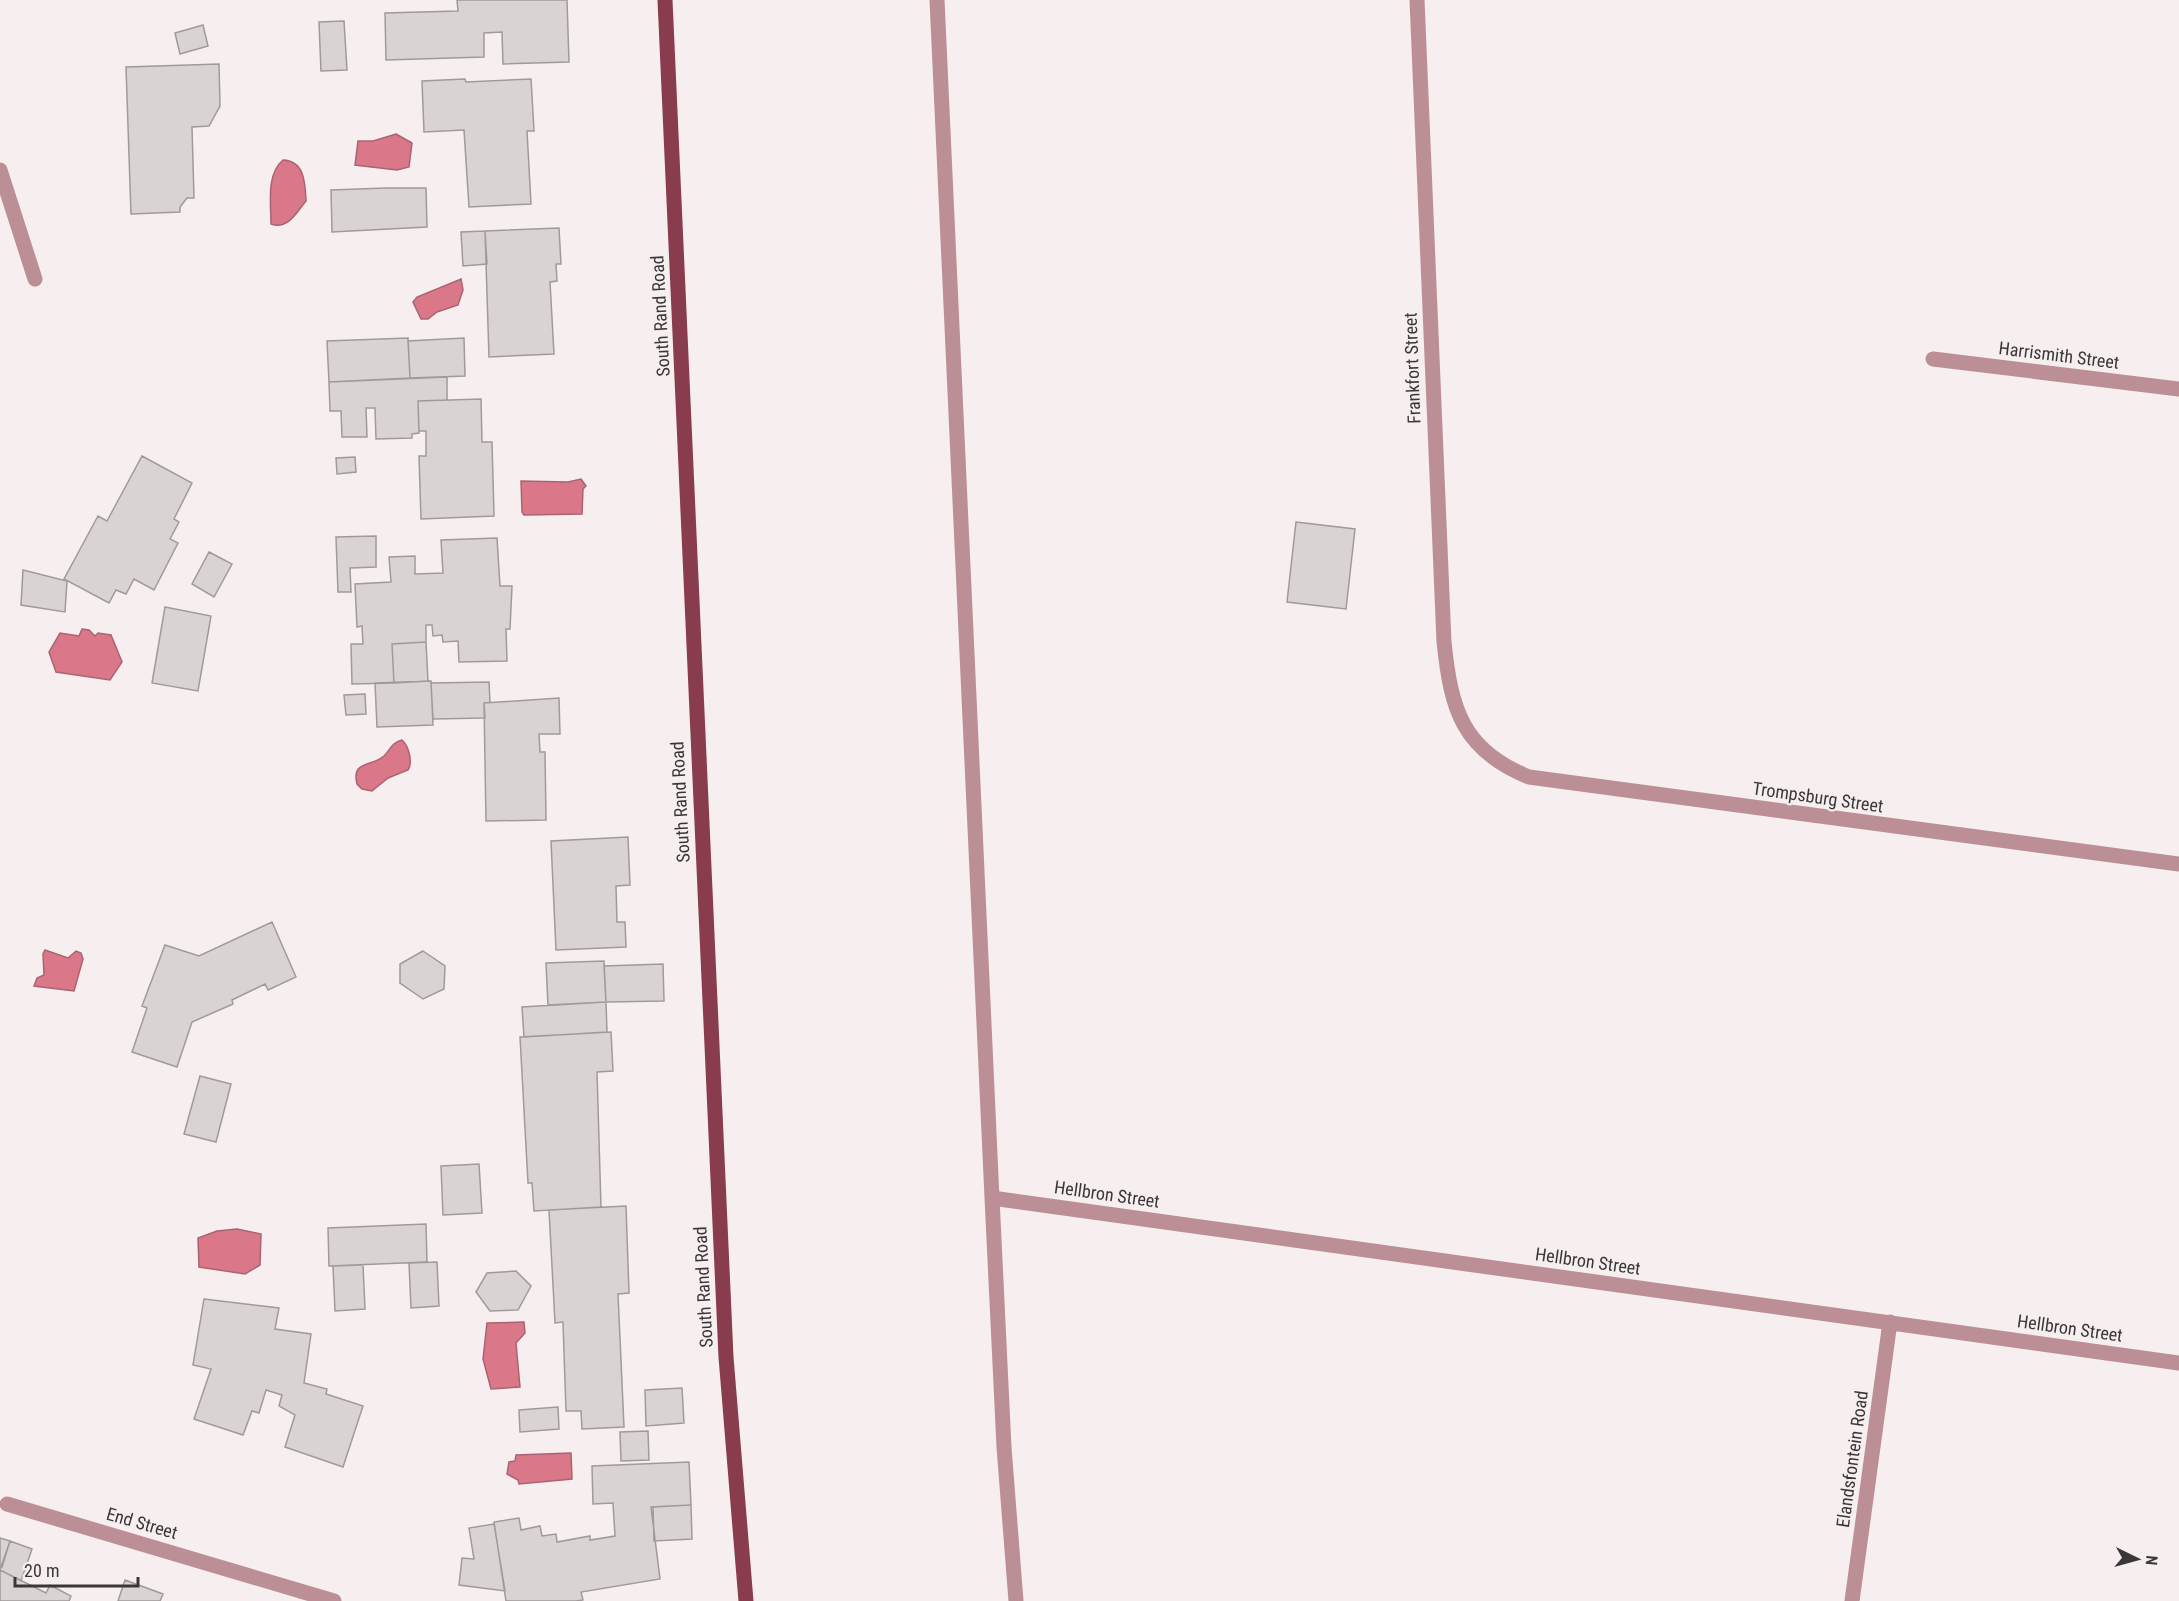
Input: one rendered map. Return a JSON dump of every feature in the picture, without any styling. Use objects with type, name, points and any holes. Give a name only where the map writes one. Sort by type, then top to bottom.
[{"type":"main road","name":"South Rand Road","points":[[666,0],[726,1357],[746,1601]]},
{"type":"street","points":[[938,0],[1004,1447],[1016,1601]]},
{"type":"street","name":"Frankfort Street","points":[[1417,0],[1444,642],[1448,683],[1459,719],[1467,732]]},
{"type":"street","points":[[0,170],[35,279]]},
{"type":"street","name":"Harrismith Street","points":[[1933,359],[2179,389]]},
{"type":"street","name":"Trompsburg Street","points":[[1467,732],[1492,758],[1529,777],[2179,864]]},
{"type":"street","name":"Hellbron Street","points":[[992,1198],[2179,1363]]},
{"type":"street","name":"Elandsfontein Road","points":[[1852,1601],[1890,1322]]},
{"type":"street","name":"End Street","points":[[7,1504],[334,1601]]},
{"type":"shaded area","points":[[396,134],[412,143],[409,167],[397,170],[355,165],[358,141],[373,141]]},
{"type":"shaded area","points":[[283,160],[296,164],[300,169],[304,180],[306,201],[287,223],[277,225],[271,224],[271,190],[274,173]]},
{"type":"shaded area","points":[[461,279],[463,290],[458,305],[437,312],[428,319],[421,319],[413,302],[417,297]]},
{"type":"shaded area","points":[[581,479],[586,486],[583,489],[582,514],[524,515],[522,512],[521,481],[568,482]]},
{"type":"shaded area","points":[[82,629],[89,630],[95,636],[98,633],[111,635],[122,662],[110,680],[56,672],[49,652],[60,633],[79,636]]},
{"type":"shaded area","points":[[402,740],[410,755],[408,770],[388,778],[372,791],[362,789],[357,784],[356,776],[360,767],[384,756],[393,745]]},
{"type":"shaded area","points":[[45,950],[68,958],[76,951],[81,953],[83,959],[74,991],[34,986],[37,978],[44,975],[43,954]]},
{"type":"shaded area","points":[[237,1229],[261,1234],[260,1265],[245,1274],[199,1267],[198,1238],[217,1231]]},
{"type":"shaded area","points":[[524,1322],[525,1333],[516,1343],[520,1387],[491,1389],[483,1359],[487,1323]]},
{"type":"shaded area","points":[[571,1453],[572,1479],[519,1484],[518,1480],[507,1474],[509,1462],[515,1461],[516,1455]]},
{"type":"building","points":[[457,0],[567,0],[569,62],[503,64],[502,32],[484,33],[484,57],[386,60],[385,13],[458,11]]},
{"type":"building","points":[[344,21],[347,70],[321,71],[319,22]]},
{"type":"building","points":[[203,25],[208,46],[180,54],[175,33]]},
{"type":"building","points":[[219,64],[220,106],[209,126],[192,127],[194,198],[187,198],[180,207],[180,212],[131,214],[126,67]]},
{"type":"building","points":[[465,79],[466,82],[531,79],[534,131],[527,131],[531,204],[469,207],[464,130],[424,132],[422,81]]},
{"type":"building","points":[[426,188],[427,227],[332,232],[331,190]]},
{"type":"building","points":[[559,228],[561,264],[556,264],[557,281],[550,282],[554,354],[489,357],[485,231]]},
{"type":"building","points":[[485,231],[487,264],[463,266],[461,232]]},
{"type":"building","points":[[408,338],[410,378],[329,382],[327,341]]},
{"type":"building","points":[[464,338],[465,376],[410,378],[408,341]]},
{"type":"building","points":[[447,377],[447,400],[418,401],[419,433],[412,434],[412,438],[376,439],[375,408],[366,408],[367,437],[342,437],[341,411],[330,411],[329,382]]},
{"type":"building","points":[[481,399],[482,442],[492,442],[494,516],[421,519],[419,456],[426,456],[426,431],[419,431],[418,401]]},
{"type":"building","points":[[142,456],[192,483],[174,519],[179,522],[170,539],[178,543],[154,590],[134,579],[126,594],[116,590],[109,603],[64,579],[98,516],[107,521]]},
{"type":"building","points":[[355,457],[356,472],[337,474],[336,458]]},
{"type":"building","points":[[1296,522],[1355,529],[1346,609],[1287,602]]},
{"type":"building","points":[[376,536],[376,567],[350,568],[351,592],[338,592],[336,537]]},
{"type":"building","points":[[497,538],[500,586],[512,586],[510,629],[506,629],[507,661],[459,662],[458,641],[443,642],[442,635],[433,636],[432,625],[426,625],[426,642],[392,644],[394,683],[352,684],[351,644],[363,644],[362,626],[357,627],[355,584],[391,582],[389,557],[415,556],[415,574],[443,573],[441,540]]},
{"type":"building","points":[[209,552],[232,564],[214,597],[192,584]]},
{"type":"building","points":[[23,570],[67,581],[65,612],[21,605]]},
{"type":"building","points":[[165,607],[211,616],[198,691],[152,683]]},
{"type":"building","points":[[426,642],[428,681],[394,683],[392,644]]},
{"type":"building","points":[[431,681],[433,725],[377,727],[375,683]]},
{"type":"building","points":[[489,682],[490,703],[484,703],[485,718],[433,719],[431,683]]},
{"type":"building","points":[[365,694],[366,714],[346,715],[344,695]]},
{"type":"building","points":[[559,698],[560,734],[539,734],[540,752],[545,752],[546,820],[486,821],[484,703]]},
{"type":"building","points":[[628,837],[630,885],[616,886],[617,922],[625,922],[626,947],[556,950],[551,841]]},
{"type":"building","points":[[272,922],[296,977],[268,990],[265,984],[232,1000],[233,1004],[192,1022],[177,1067],[132,1052],[147,1008],[142,1006],[165,945],[199,956]]},
{"type":"building","points":[[423,951],[445,966],[444,989],[423,999],[400,983],[400,964]]},
{"type":"building","points":[[604,961],[606,1002],[548,1005],[546,963]]},
{"type":"building","points":[[663,964],[664,1001],[606,1002],[604,966]]},
{"type":"building","points":[[606,1002],[607,1032],[524,1037],[522,1007]]},
{"type":"building","points":[[611,1032],[613,1071],[597,1072],[601,1207],[534,1211],[532,1183],[528,1183],[520,1037]]},
{"type":"building","points":[[200,1076],[231,1084],[216,1142],[184,1134]]},
{"type":"building","points":[[479,1164],[482,1213],[443,1215],[441,1166]]},
{"type":"building","points":[[626,1206],[629,1293],[618,1294],[624,1427],[582,1429],[581,1411],[566,1411],[563,1322],[555,1323],[549,1210]]},
{"type":"building","points":[[426,1224],[427,1262],[329,1266],[328,1228]]},
{"type":"building","points":[[437,1262],[439,1306],[411,1308],[409,1263]]},
{"type":"building","points":[[363,1265],[365,1309],[335,1311],[333,1266]]},
{"type":"building","points":[[516,1271],[531,1286],[518,1310],[490,1311],[476,1292],[487,1273]]},
{"type":"building","points":[[204,1299],[279,1308],[275,1329],[311,1334],[304,1383],[327,1389],[326,1394],[363,1406],[343,1467],[285,1447],[295,1415],[279,1406],[282,1395],[266,1390],[259,1413],[252,1411],[243,1435],[194,1419],[211,1369],[193,1365]]},
{"type":"building","points":[[682,1388],[684,1423],[646,1426],[645,1390]]},
{"type":"building","points":[[558,1407],[559,1429],[520,1432],[519,1410]]},
{"type":"building","points":[[648,1431],[649,1460],[621,1461],[620,1432]]},
{"type":"building","points":[[689,1462],[691,1505],[651,1507],[660,1579],[581,1592],[583,1600],[576,1601],[506,1601],[494,1522],[519,1518],[521,1530],[540,1526],[542,1536],[556,1534],[557,1542],[590,1536],[590,1540],[615,1536],[613,1503],[593,1504],[592,1466]]},
{"type":"building","points":[[691,1505],[692,1539],[654,1541],[653,1507]]},
{"type":"building","points":[[494,1524],[505,1591],[459,1585],[462,1558],[474,1559],[469,1528]]},
{"type":"building","points":[[0,1538],[10,1541],[2,1567],[0,1566]]},
{"type":"building","points":[[10,1541],[32,1549],[21,1581],[0,1570]]},
{"type":"building","points":[[0,1570],[46,1593],[50,1585],[71,1596],[69,1601],[0,1601]]},
{"type":"building","points":[[125,1580],[163,1594],[160,1601],[118,1601]]}]
